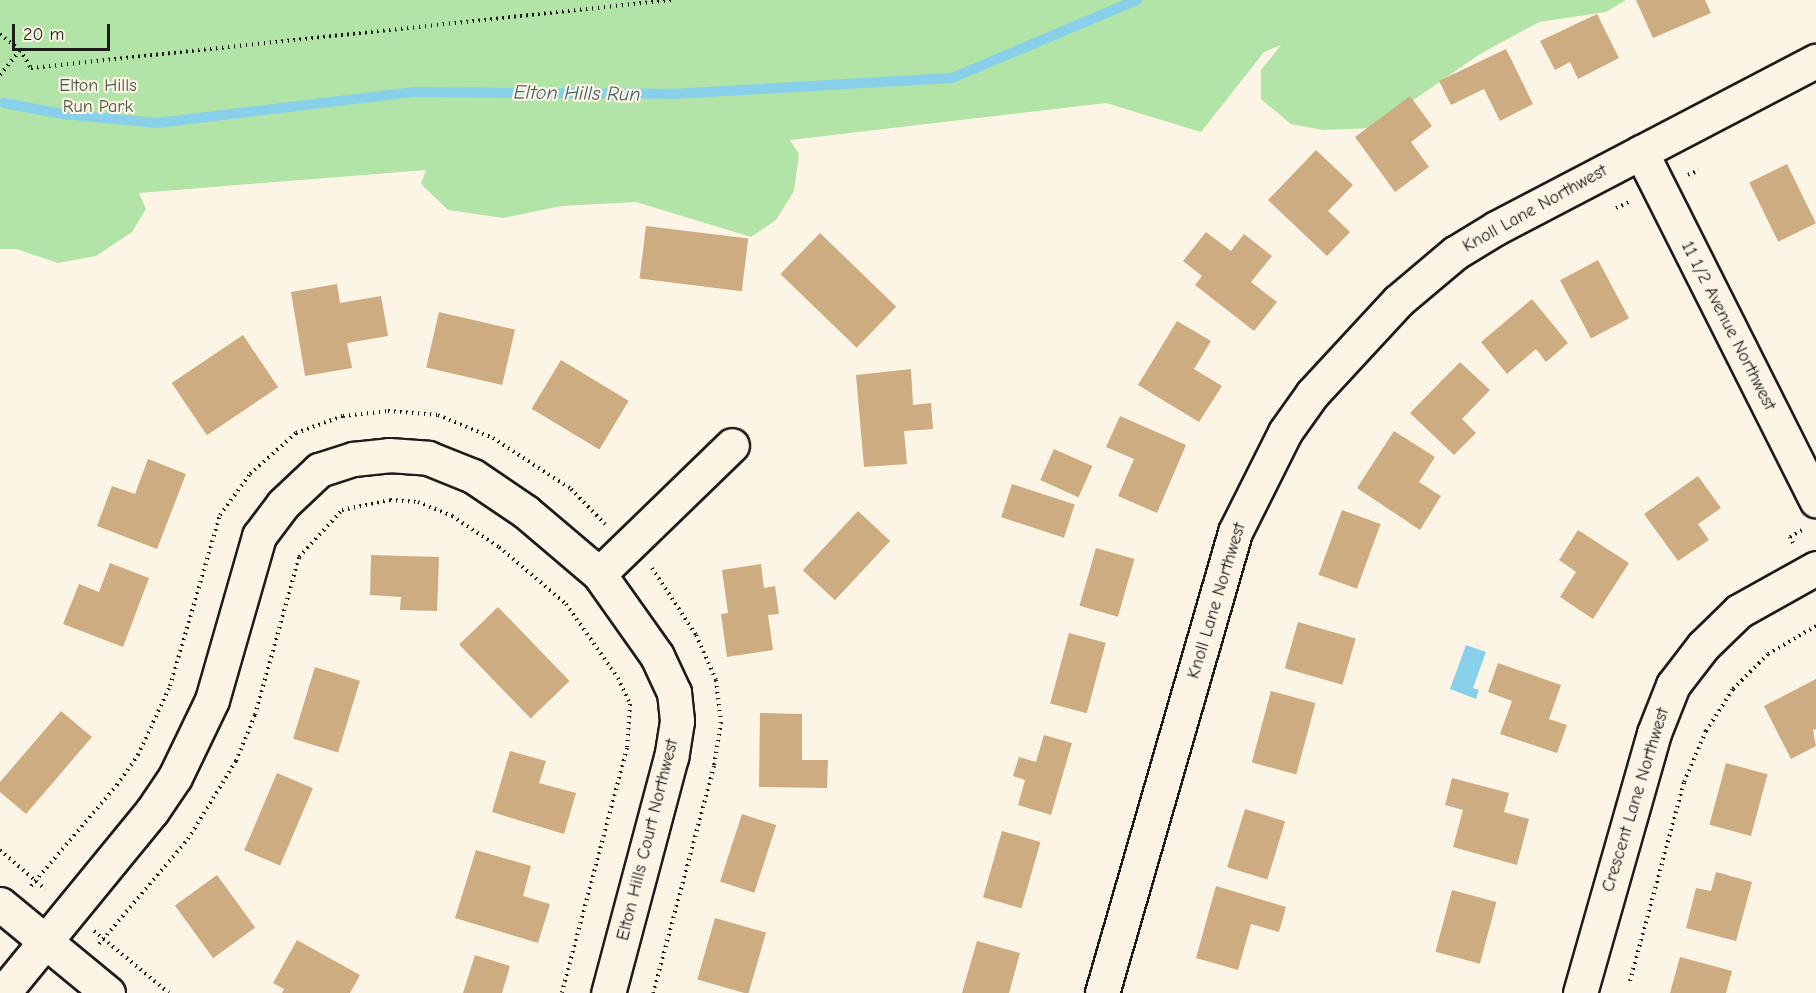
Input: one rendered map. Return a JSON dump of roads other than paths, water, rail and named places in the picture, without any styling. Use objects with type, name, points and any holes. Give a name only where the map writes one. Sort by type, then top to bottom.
[{"type":"street","name":"Knoll Lane Northwest","points":[[1102,993],[1235,532],[1285,432],[1349,349],[1398,300],[1455,253],[1641,152],[1816,61]]},
{"type":"street","name":"11 1/2 Avenue Northwest","points":[[1641,152],[1816,500]]},
{"type":"street","points":[[599,574],[732,444]]},
{"type":"street","name":"Elton Hills Court Northwest","points":[[3,993],[152,812],[175,777],[212,700],[259,536],[283,504],[319,470],[353,459],[380,456],[428,458],[473,476],[526,512],[599,574],[657,656],[674,692],[677,721],[658,810],[608,993]]},
{"type":"street","name":"Crescent Lane Northwest","points":[[1580,993],[1654,733],[1673,685],[1703,646],[1739,611],[1816,568]]},
{"type":"street","points":[[0,904],[108,993]]},
{"type":"water","points":[[1466,645],[1486,652],[1473,688],[1479,690],[1476,699],[1450,689]]},
{"type":"waterway","name":"Elton Hills Run","points":[[4,103],[62,114],[157,123],[414,92],[673,94],[952,78],[1137,0]]},
{"type":"park label","name":"Elton Hills Run Park","points":[[98,97]]}]
